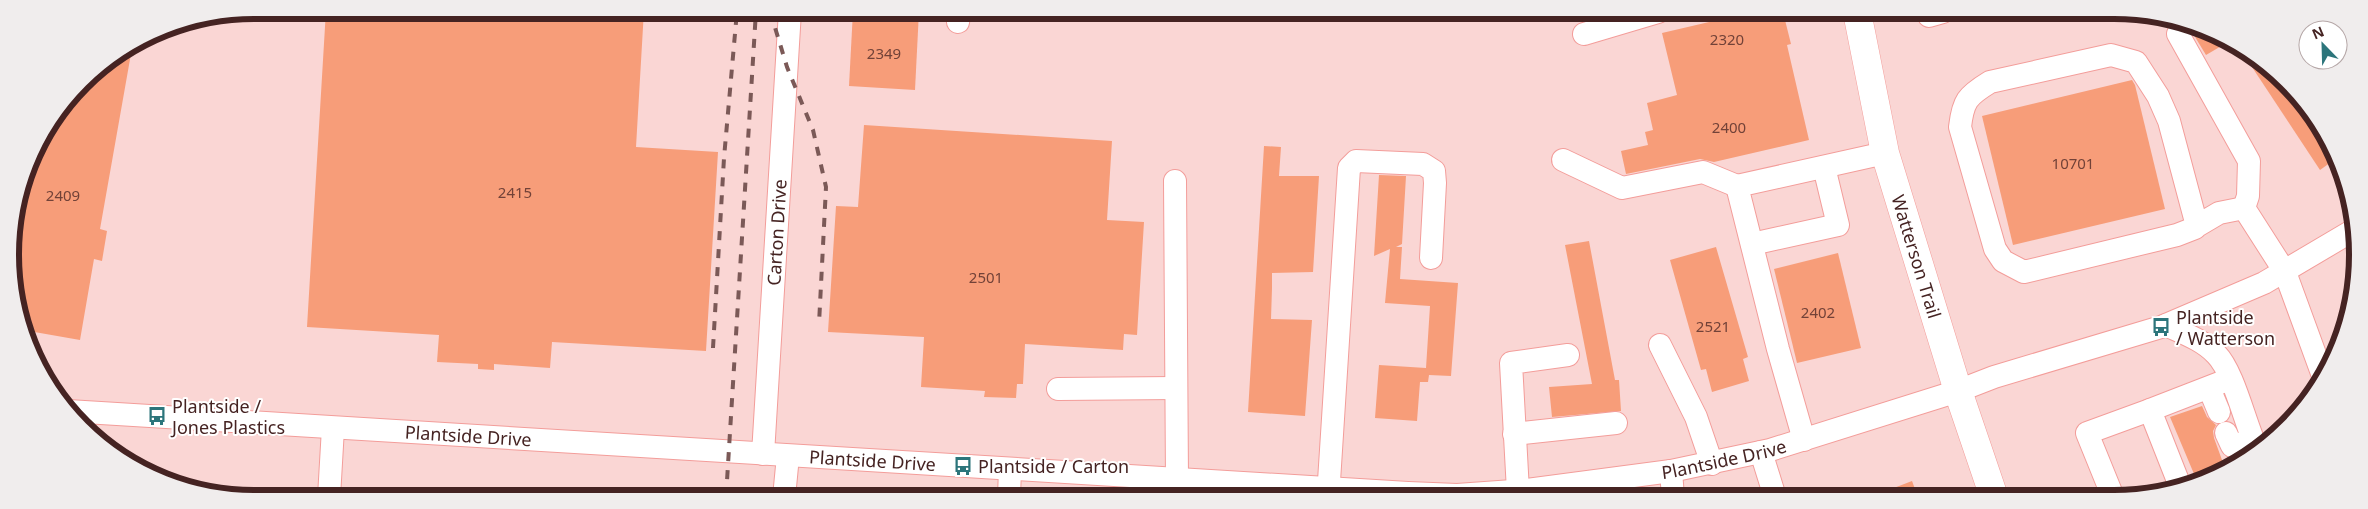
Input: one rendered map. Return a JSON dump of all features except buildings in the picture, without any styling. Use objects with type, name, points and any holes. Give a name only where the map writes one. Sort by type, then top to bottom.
[{"type":"main road","name":"Watterson Trail","points":[[1858,19],[1885,153],[1958,391],[1992,490]]},
{"type":"street","name":"Carton Drive","points":[[763,454],[790,19]]},
{"type":"street","points":[[1584,34],[1634,19]]},
{"type":"street","points":[[2178,34],[2249,161],[2248,196],[2244,208]]},
{"type":"street","points":[[2197,226],[2169,121],[2158,96],[2136,62],[2111,55],[1990,82],[1974,92],[1962,107],[1960,128],[1995,249],[2002,261],[2012,268],[2024,272],[2177,236],[2197,226],[2219,213],[2244,208]]},
{"type":"street","points":[[1564,160],[1622,188],[1703,172],[1737,186],[1885,153]]},
{"type":"street","points":[[1328,490],[1349,168],[1356,161],[1423,164],[1434,171],[1431,258]]},
{"type":"street","points":[[1752,244],[1838,225],[1824,167]]},
{"type":"street","points":[[1165,485],[1176,388],[1175,181]]},
{"type":"street","points":[[1737,186],[1804,440]]},
{"type":"street","points":[[2244,208],[2285,272],[2321,367]]},
{"type":"street","name":"Plantside Drive","points":[[1558,490],[1599,489],[1671,471],[1712,464],[1761,452],[1958,391],[1994,377],[2166,325],[2207,309],[2285,272],[2348,233]]},
{"type":"street","points":[[2166,325],[2204,343],[2217,354],[2230,379],[2255,444]]},
{"type":"street","points":[[1660,345],[1696,417],[1712,464]]},
{"type":"street","points":[[1518,490],[1511,363],[1568,355]]},
{"type":"street","points":[[2110,490],[2087,433],[2230,379]]},
{"type":"street","points":[[1058,389],[1176,388]]},
{"type":"street","points":[[2209,388],[2219,412]]},
{"type":"street","points":[[2150,410],[2178,481]]},
{"type":"street","name":"Plantside Drive","points":[[79,412],[1010,469],[1165,485],[1281,490]]},
{"type":"street","points":[[1514,434],[1616,423]]},
{"type":"street","points":[[329,490],[333,428]]},
{"type":"street","points":[[2226,433],[2232,446],[2254,444]]},
{"type":"street","points":[[1761,452],[1773,490]]},
{"type":"street","points":[[785,490],[788,456]]},
{"type":"street","points":[[1008,490],[1010,469]]},
{"type":"street","points":[[1671,471],[1672,490]]},
{"type":"railway","points":[[713,348],[724,158],[736,19]]},
{"type":"railway","points":[[726,490],[756,19]]},
{"type":"railway","points":[[772,19],[787,67],[813,130],[826,187],[819,324]]},
{"type":"place","name":"Plantside / Watterson","points":[[2161,327]]},
{"type":"place","name":"Plantside / Jones Plastics","points":[[157,416]]},
{"type":"place","name":"Plantside / Carton","points":[[963,466]]}]
